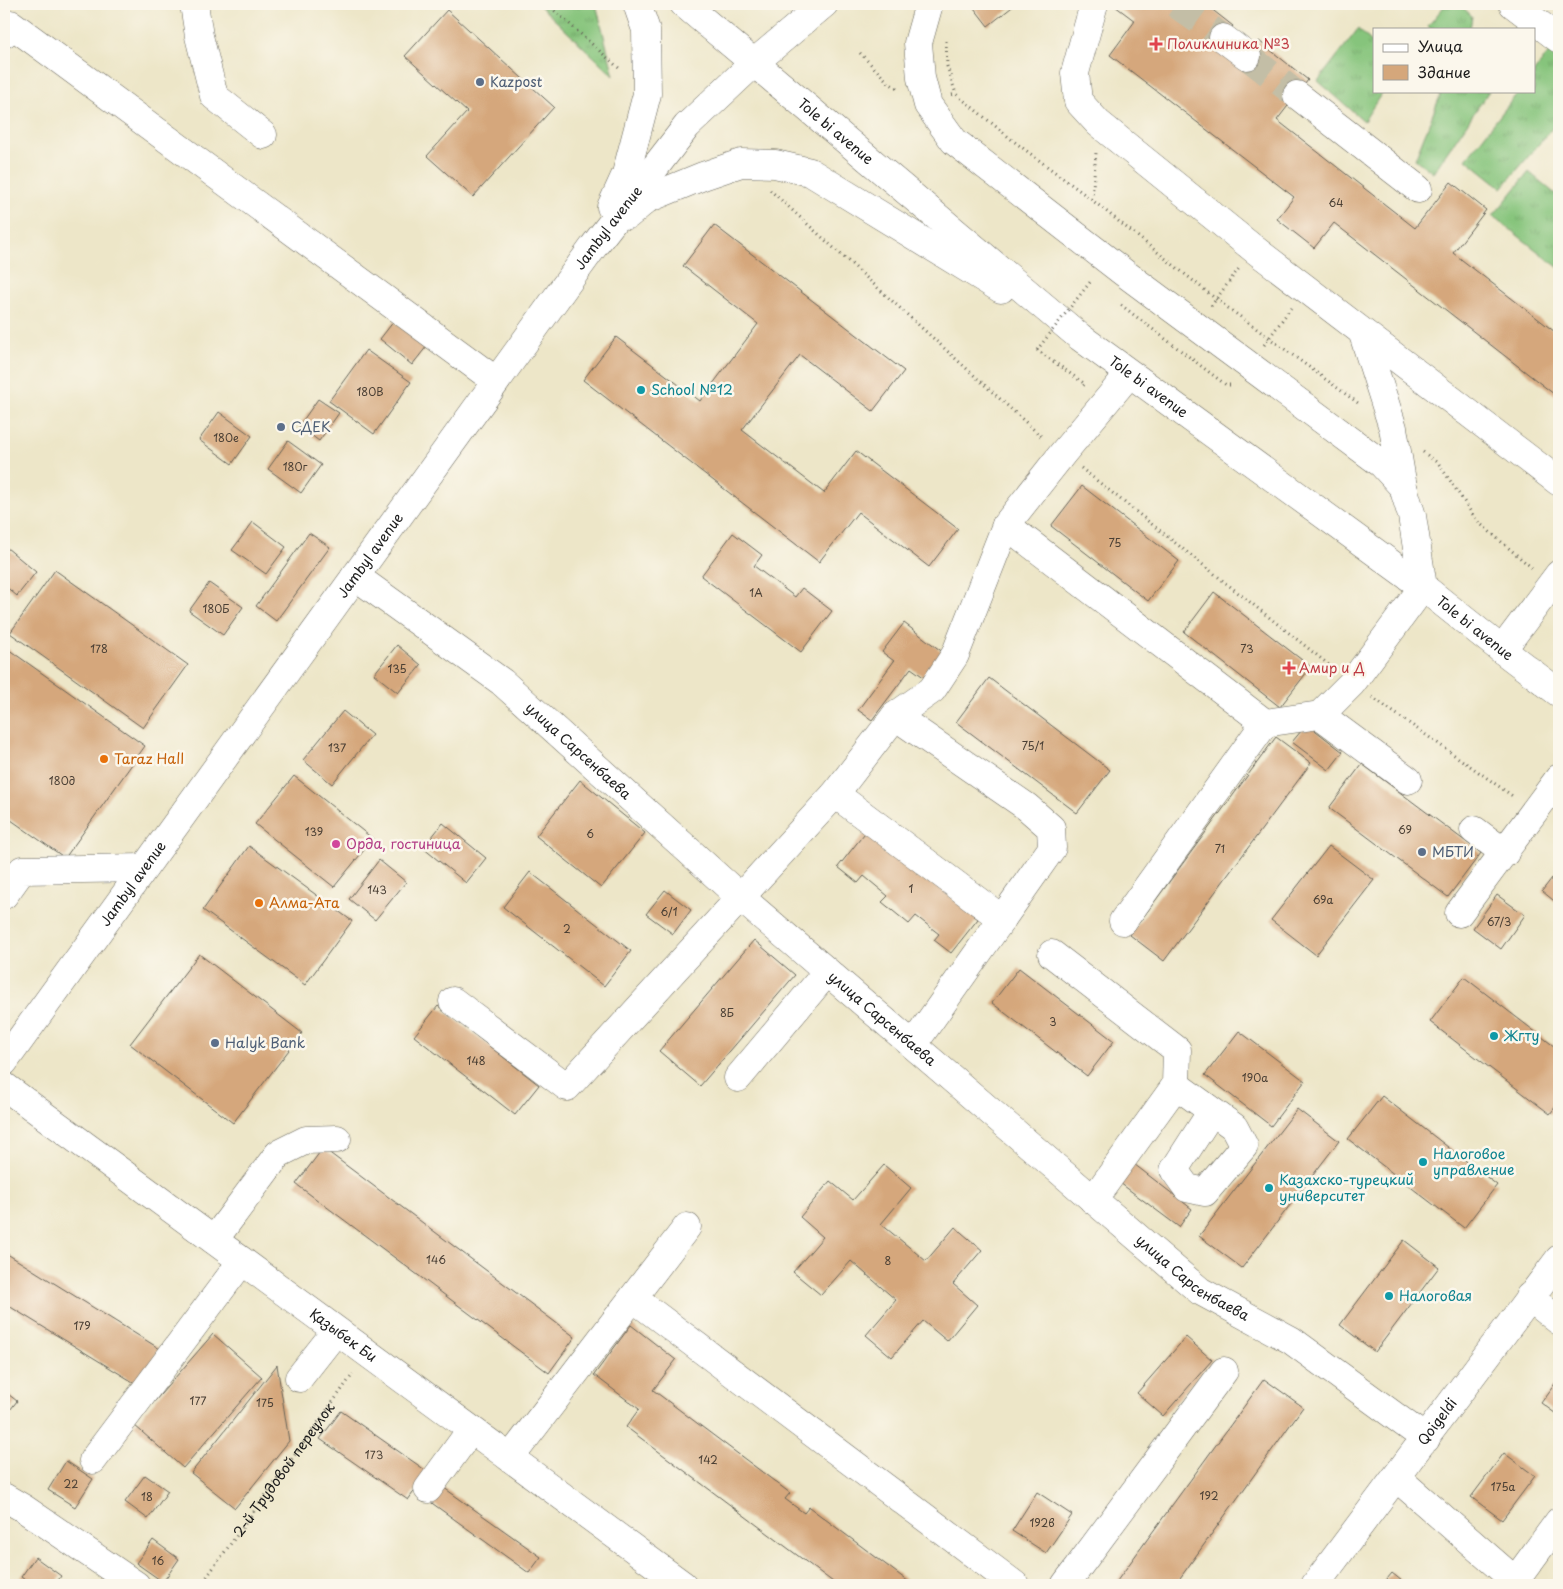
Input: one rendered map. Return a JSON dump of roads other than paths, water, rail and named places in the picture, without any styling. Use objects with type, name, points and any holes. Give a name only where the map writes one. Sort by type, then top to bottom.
[{"type":"main road","points":[[194,4],[198,36],[214,96],[263,135]]},
{"type":"main road","points":[[594,246],[626,174],[647,94],[646,30],[637,4]]},
{"type":"main road","name":"Tole bi avenue","points":[[684,4],[1080,337],[1423,587],[1559,693]]},
{"type":"main road","name":"Jambyl avenue","points":[[4,1062],[594,246],[687,126],[755,62],[824,4]]},
{"type":"main road","points":[[929,4],[918,43],[921,78],[928,105],[954,141],[1123,272],[1382,464],[1403,487]]},
{"type":"main road","points":[[1094,4],[1075,73],[1078,100],[1098,123],[1254,249],[1559,482]]},
{"type":"main road","points":[[1513,4],[1557,32]]},
{"type":"main road","points":[[4,34],[11,24],[496,381]]},
{"type":"main road","points":[[1223,38],[1247,56]]},
{"type":"main road","points":[[1297,95],[1418,189]]},
{"type":"main road","points":[[594,246],[647,199],[741,163],[775,164],[810,172],[1080,337]]},
{"type":"main road","points":[[1006,526],[1265,723],[1320,715],[1352,683],[1423,587],[1412,516],[1403,487],[1393,428],[1364,334]]},
{"type":"main road","points":[[453,1001],[567,1087],[835,794],[894,716],[932,690],[955,655],[1006,526],[1063,453],[1129,374]]},
{"type":"main road","name":"улица Сарсенбаева","points":[[355,576],[502,682],[740,897],[1200,1291],[1291,1340],[1426,1439]]},
{"type":"main road","points":[[1502,650],[1555,579]]},
{"type":"main road","points":[[1320,715],[1408,780]]},
{"type":"main road","points":[[894,716],[1027,807],[1052,828],[1052,848],[913,1045]]},
{"type":"main road","points":[[1123,921],[1265,723]]},
{"type":"main road","points":[[1459,913],[1536,812],[1559,778]]},
{"type":"main road","points":[[835,794],[1002,919]]},
{"type":"main road","points":[[1474,830],[1505,852]]},
{"type":"main road","points":[[4,895],[22,870],[144,868]]},
{"type":"main road","points":[[1052,954],[1178,1050],[1176,1085],[1093,1200]]},
{"type":"main road","points":[[738,1078],[827,972]]},
{"type":"main road","points":[[1176,1085],[1212,1111]]},
{"type":"main road","name":"Қазыбек Би","points":[[4,1086],[682,1585]]},
{"type":"main road","points":[[214,1240],[278,1154],[306,1140],[338,1139]]},
{"type":"main road","points":[[510,1458],[687,1227]]},
{"type":"main road","name":"Qoigeldi","points":[[1315,1585],[1559,1259]]},
{"type":"main road","points":[[93,1460],[242,1261]]},
{"type":"main road","points":[[633,1298],[1015,1585]]},
{"type":"main road","points":[[1529,1298],[1559,1321]]},
{"type":"main road","points":[[299,1378],[336,1331]]},
{"type":"main road","points":[[1065,1585],[1224,1371]]},
{"type":"main road","points":[[428,1489],[471,1430]]},
{"type":"main road","points":[[1396,1478],[1515,1584],[1559,1521]]},
{"type":"main road","points":[[4,1497],[136,1585]]},
{"type":"tunnel","points":[[1176,4],[1223,38]]},
{"type":"tunnel","points":[[1247,56],[1297,95]]},
{"type":"place","name":"Поликлиника №3","points":[[1156,44]]},
{"type":"place","name":"Kazpost","points":[[480,82]]},
{"type":"place","name":"School №12","points":[[641,390]]},
{"type":"place","name":"СДЕК","points":[[281,427]]},
{"type":"place","name":"Амир и Д","points":[[1289,668]]},
{"type":"place","name":"Taraz Hall","points":[[104,759]]},
{"type":"place","name":"Орда, гостиница","points":[[336,844]]},
{"type":"place","name":"МБТИ","points":[[1422,852]]},
{"type":"place","name":"Алма-Ата","points":[[259,903]]},
{"type":"place","name":"Жгту","points":[[1494,1036]]},
{"type":"place","name":"Halyk Bank","points":[[215,1043]]},
{"type":"place","name":"Налоговое управление","points":[[1423,1162]]},
{"type":"place","name":"Казахско-турецкий университет","points":[[1269,1188]]},
{"type":"place","name":"Налоговая","points":[[1389,1296]]}]
